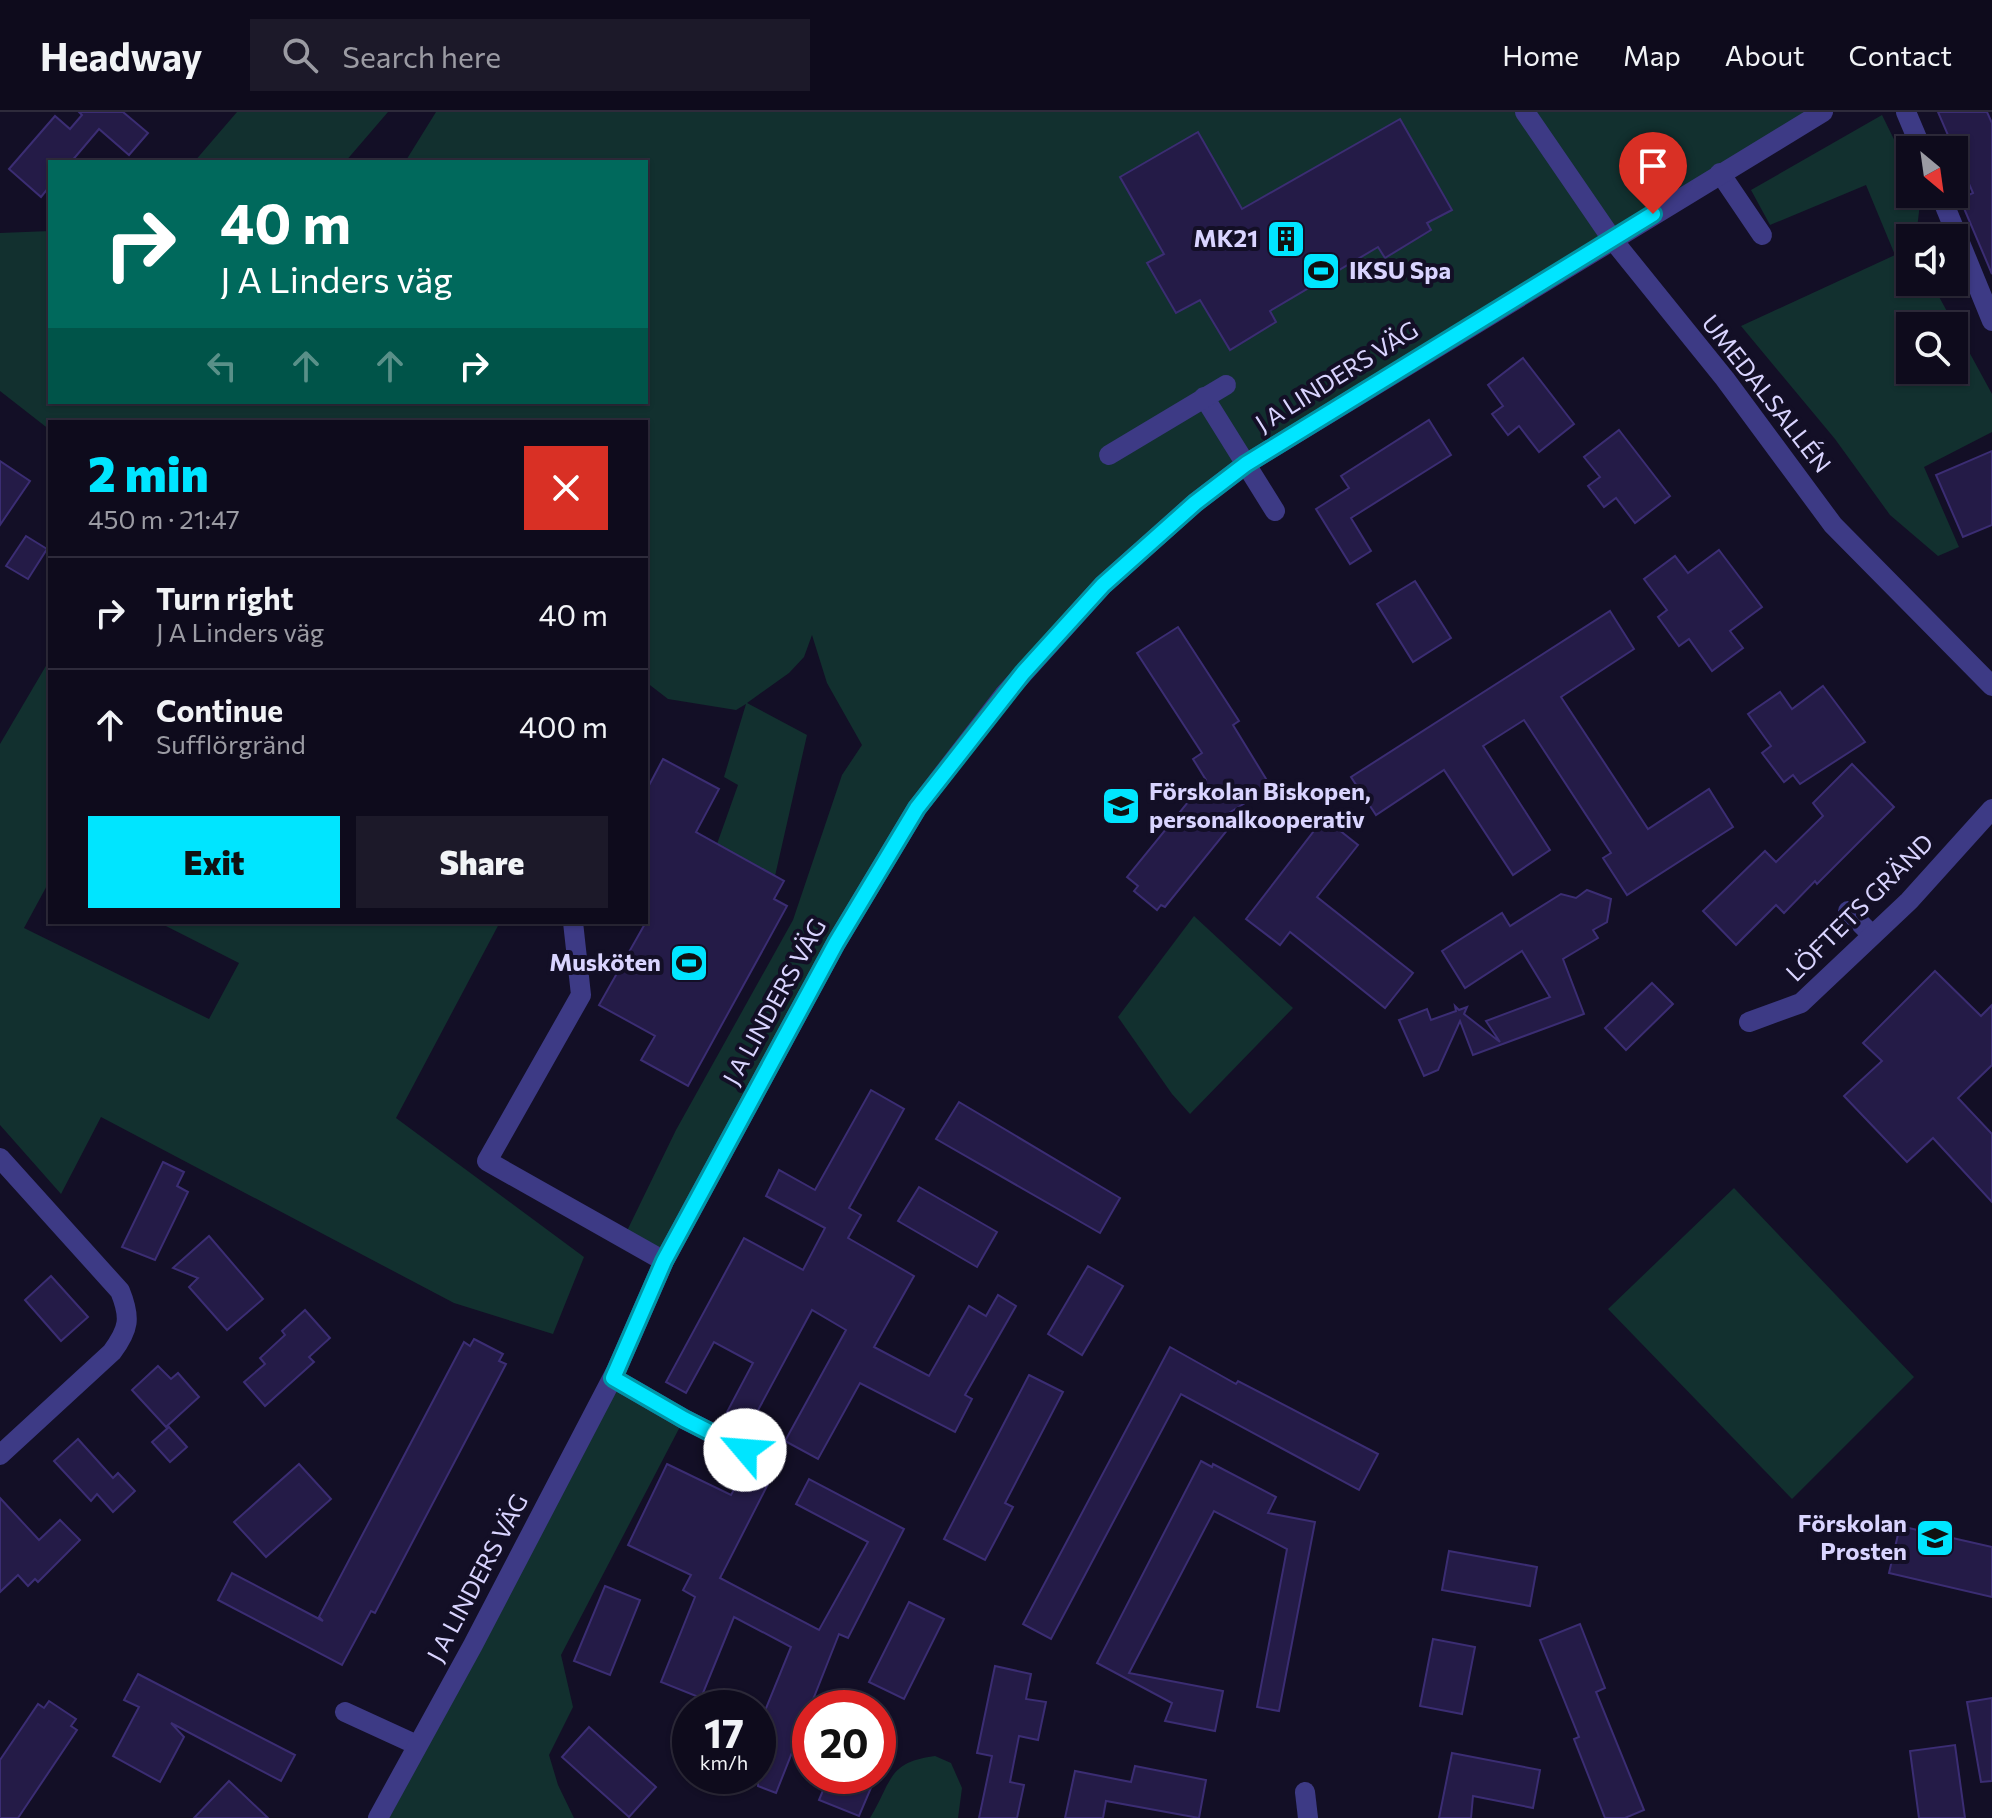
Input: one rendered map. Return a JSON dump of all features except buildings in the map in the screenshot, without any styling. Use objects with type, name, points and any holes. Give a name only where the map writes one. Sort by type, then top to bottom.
[{"type":"street","name":"UMEDALSALLÉN","points":[[1525,112],[1612,239],[1725,379],[1833,525],[1992,686]]},
{"type":"street","name":"J A LINDERS VÄG","points":[[378,1818],[613,1378],[664,1261],[836,943],[917,808],[1004,695],[1103,585],[1195,503],[1246,464],[1823,112]]},
{"type":"street","points":[[1906,112],[1916,136]]},
{"type":"street","points":[[1720,173],[1762,235]]},
{"type":"street","points":[[1946,208],[1992,321]]},
{"type":"street","points":[[1109,455],[1226,385]]},
{"type":"street","points":[[1204,397],[1275,511]]},
{"type":"street","name":"LÖFTETS GRÄND","points":[[1749,1022],[1801,1003],[1909,901],[1992,809]]},
{"type":"street","points":[[1848,911],[1872,935]]},
{"type":"street","points":[[573,924],[581,995],[487,1161],[664,1261]]},
{"type":"street","points":[[0,1158],[120,1291],[128,1321],[124,1337],[112,1352],[0,1455]]},
{"type":"street","points":[[613,1378],[745,1450]]},
{"type":"street","points":[[345,1712],[417,1745]]},
{"type":"street","points":[[1305,1792],[1308,1818]]},
{"type":"green space","points":[[237,112],[388,112],[347,160],[196,160]]},
{"type":"green space","points":[[436,112],[1823,112],[1311,422],[1103,585],[917,808],[664,1261],[624,1237],[676,1130],[793,920],[842,775],[862,745],[827,683],[812,635],[804,657],[789,673],[747,703],[807,735],[775,876],[717,844],[738,785],[724,777],[746,704],[736,710],[668,699],[648,684],[648,420],[48,420],[48,428],[0,391],[0,233],[48,231],[48,404],[648,404],[648,160],[406,160]]},
{"type":"green space","points":[[1882,115],[1896,144],[1896,208],[1919,208],[1918,224],[1896,224],[1896,296],[1939,296],[1947,312],[1896,312],[1896,384],[1968,384],[1968,350],[1992,394],[1992,432],[1924,467],[1959,547],[1938,556],[1890,515],[1835,439],[1741,326],[1895,255],[1866,185],[1770,225],[1751,190]]},
{"type":"green space","points":[[48,662],[48,884],[24,928],[209,1019],[239,963],[162,924],[499,924],[396,1118],[584,1257],[553,1334],[454,1303],[101,1117],[61,1194],[0,1125],[0,744]]},
{"type":"green space","points":[[1194,916],[1293,1008],[1190,1114],[1172,1094],[1118,1017]]},
{"type":"green space","points":[[1734,1188],[1914,1377],[1792,1499],[1608,1309]]},
{"type":"green space","points":[[613,1378],[684,1419],[561,1655],[573,1707],[549,1755],[558,1785],[574,1818],[378,1818]]},
{"type":"green space","points":[[935,1756],[951,1763],[962,1788],[958,1818],[870,1818],[883,1794],[896,1794],[896,1772],[919,1759]]},
{"type":"place","name":"MK21","points":[[1286,239]]},
{"type":"place","name":"IKSU Spa","points":[[1321,271]]},
{"type":"place","name":"Förskolan Biskopen, personalkooperativ","points":[[1121,806]]},
{"type":"place","name":"Musköten","points":[[689,963]]},
{"type":"place","name":"Förskolan Prosten","points":[[1935,1538]]},
{"type":"route","points":[[745,1450],[613,1378],[664,1261],[836,943],[917,808],[1004,695],[1103,585],[1195,503],[1246,464],[1311,422],[1653,214]]}]
